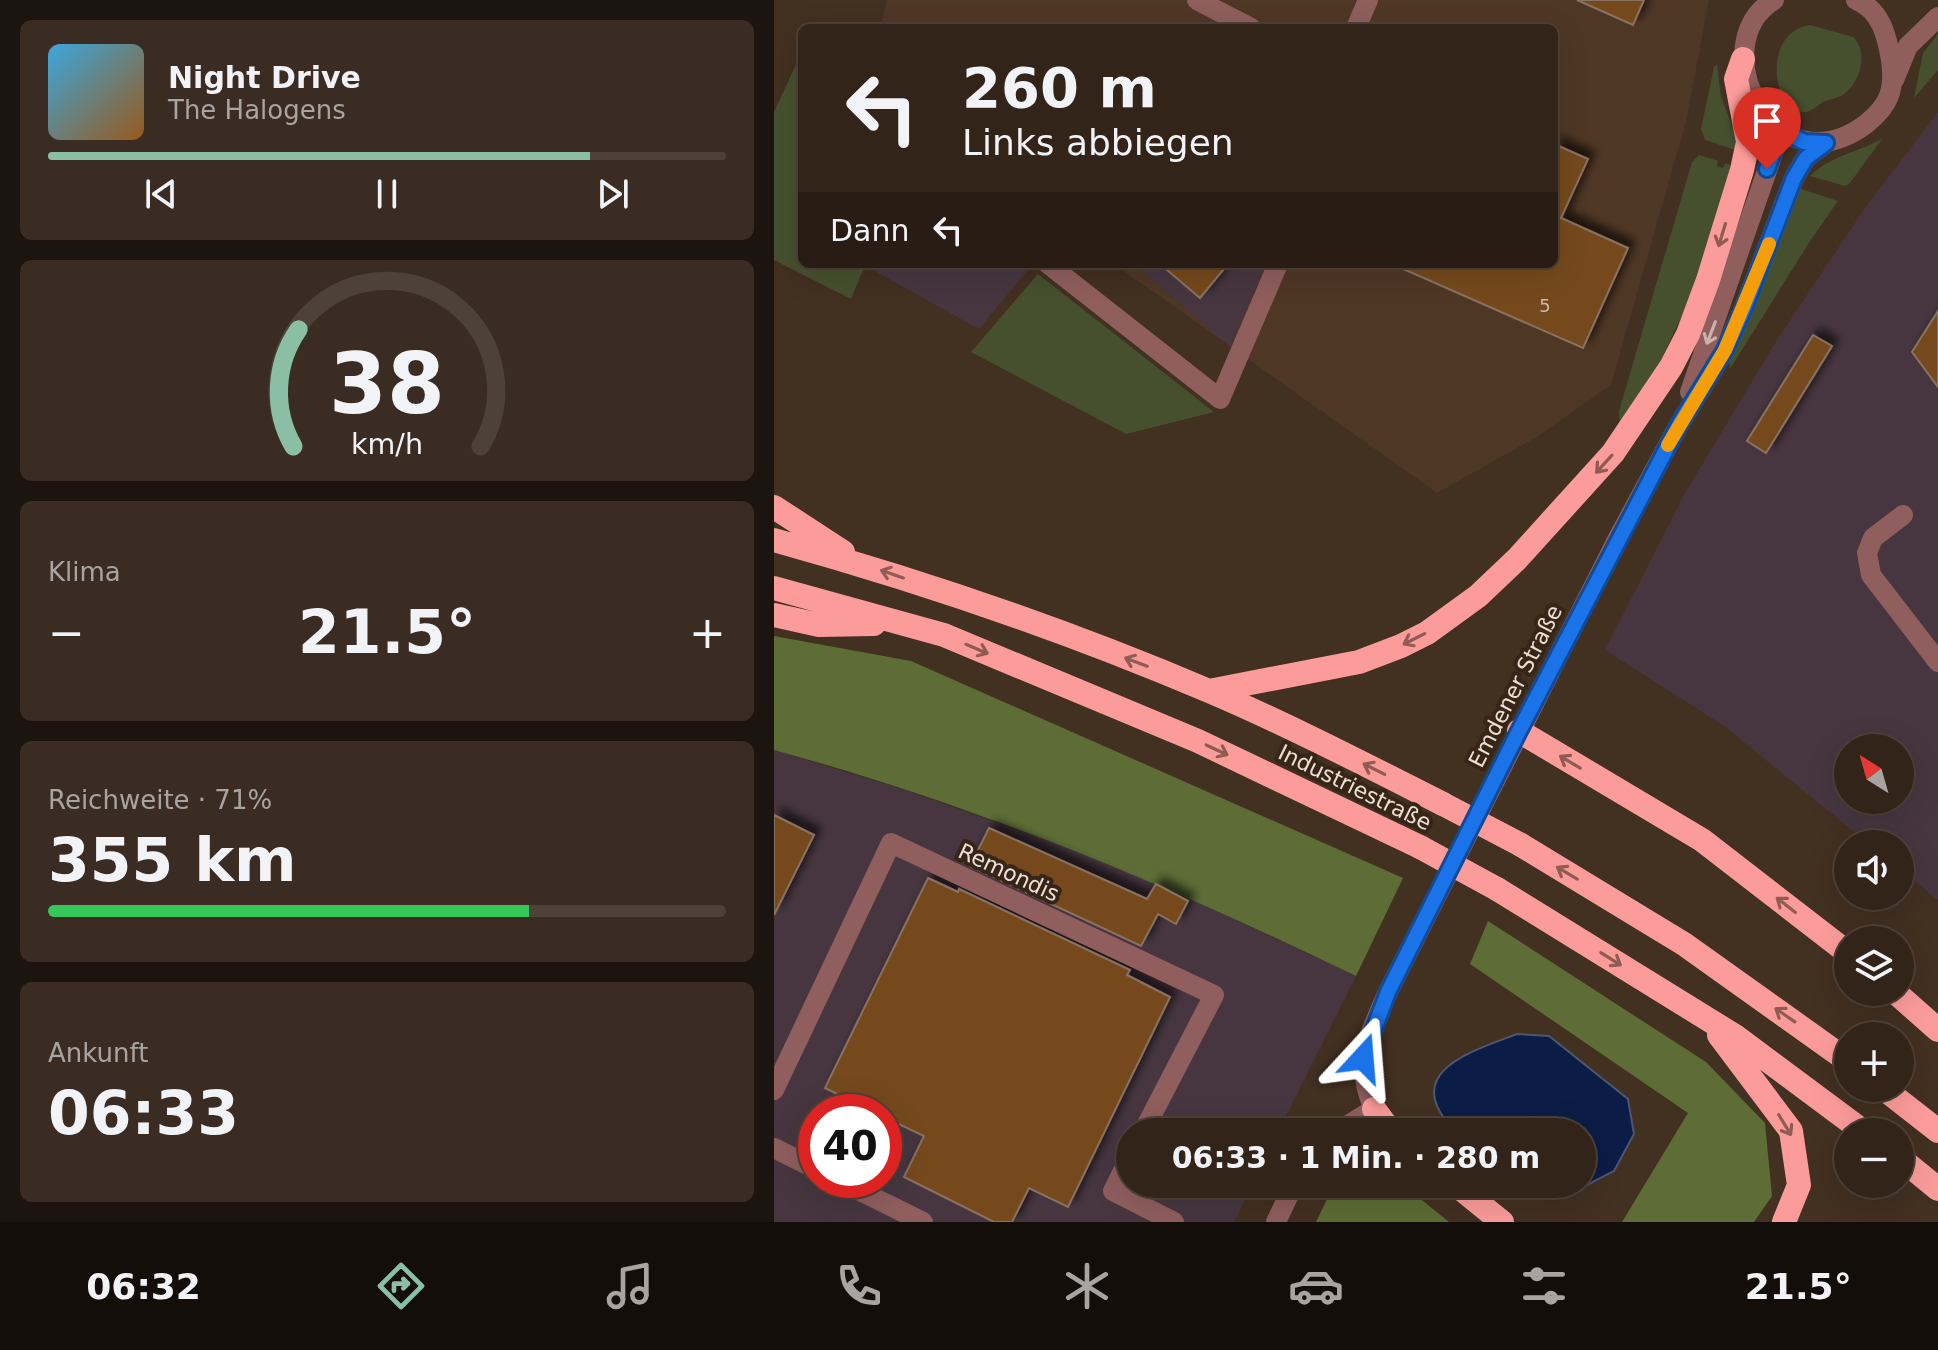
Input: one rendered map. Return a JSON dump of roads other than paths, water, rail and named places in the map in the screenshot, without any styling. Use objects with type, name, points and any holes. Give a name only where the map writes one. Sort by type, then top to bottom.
[{"type":"highway","points":[[1209,691],[1359,662],[1427,633],[1478,596],[1517,559],[1613,453],[1671,367],[1688,334],[1708,280],[1748,142],[1736,79],[1743,59]]},
{"type":"highway","points":[[774,507],[861,564]]},
{"type":"highway","name":"Industriestraße","points":[[774,540],[861,564],[1036,623],[1209,691],[1327,746],[1521,845],[1684,944],[1834,1051]]},
{"type":"highway","name":"Industriestraße","points":[[774,588],[944,635],[1198,741],[1420,847],[1497,889],[1735,1036],[1845,1118]]},
{"type":"highway","points":[[774,615],[819,625],[904,624]]},
{"type":"highway","points":[[1519,731],[1702,840],[1834,942]]},
{"type":"highway","points":[[1911,1006],[1938,1030]]},
{"type":"highway","points":[[1705,1018],[1791,1131],[1799,1185],[1784,1222]]},
{"type":"highway","points":[[1901,1102],[1938,1131]]},
{"type":"highway","points":[[1374,1109],[1381,1118]]},
{"type":"highway","points":[[1914,1169],[1938,1189]]},
{"type":"highway","points":[[1472,1198],[1502,1222]]},
{"type":"street","points":[[1197,0],[1243,24]]},
{"type":"street","points":[[1358,24],[1368,0]]},
{"type":"street","points":[[1869,1],[1887,36],[1894,80]]},
{"type":"street","points":[[1766,3],[1751,26],[1743,59],[1756,98],[1775,126],[1804,142],[1826,143],[1871,120],[1888,98],[1908,46],[1938,17]]},
{"type":"street","name":"Emdener Straße","points":[[1680,423],[1777,142],[1775,126]]},
{"type":"street","name":"Emdener Straße","points":[[1374,1109],[1363,1075],[1363,1058],[1368,1038],[1412,941],[1680,423],[1725,350],[1794,178],[1806,158],[1826,143]]},
{"type":"street","points":[[1053,268],[1220,399],[1276,268]]},
{"type":"street","points":[[1903,515],[1873,538],[1867,553],[1871,575],[1938,662]]},
{"type":"street","name":"Remondis","points":[[774,1090],[891,843],[1214,995],[1150,1118]]},
{"type":"street","points":[[1360,1118],[1374,1109]]},
{"type":"street","points":[[774,1148],[798,1160]]},
{"type":"street","points":[[874,1198],[923,1222]]},
{"type":"street","points":[[1127,1198],[1174,1222]]},
{"type":"street","points":[[1276,1222],[1287,1198]]},
{"type":"water","points":[[1517,1034],[1549,1036],[1628,1099],[1634,1134],[1614,1171],[1596,1180],[1596,1118],[1445,1118],[1434,1094],[1437,1080],[1461,1057]]}]
